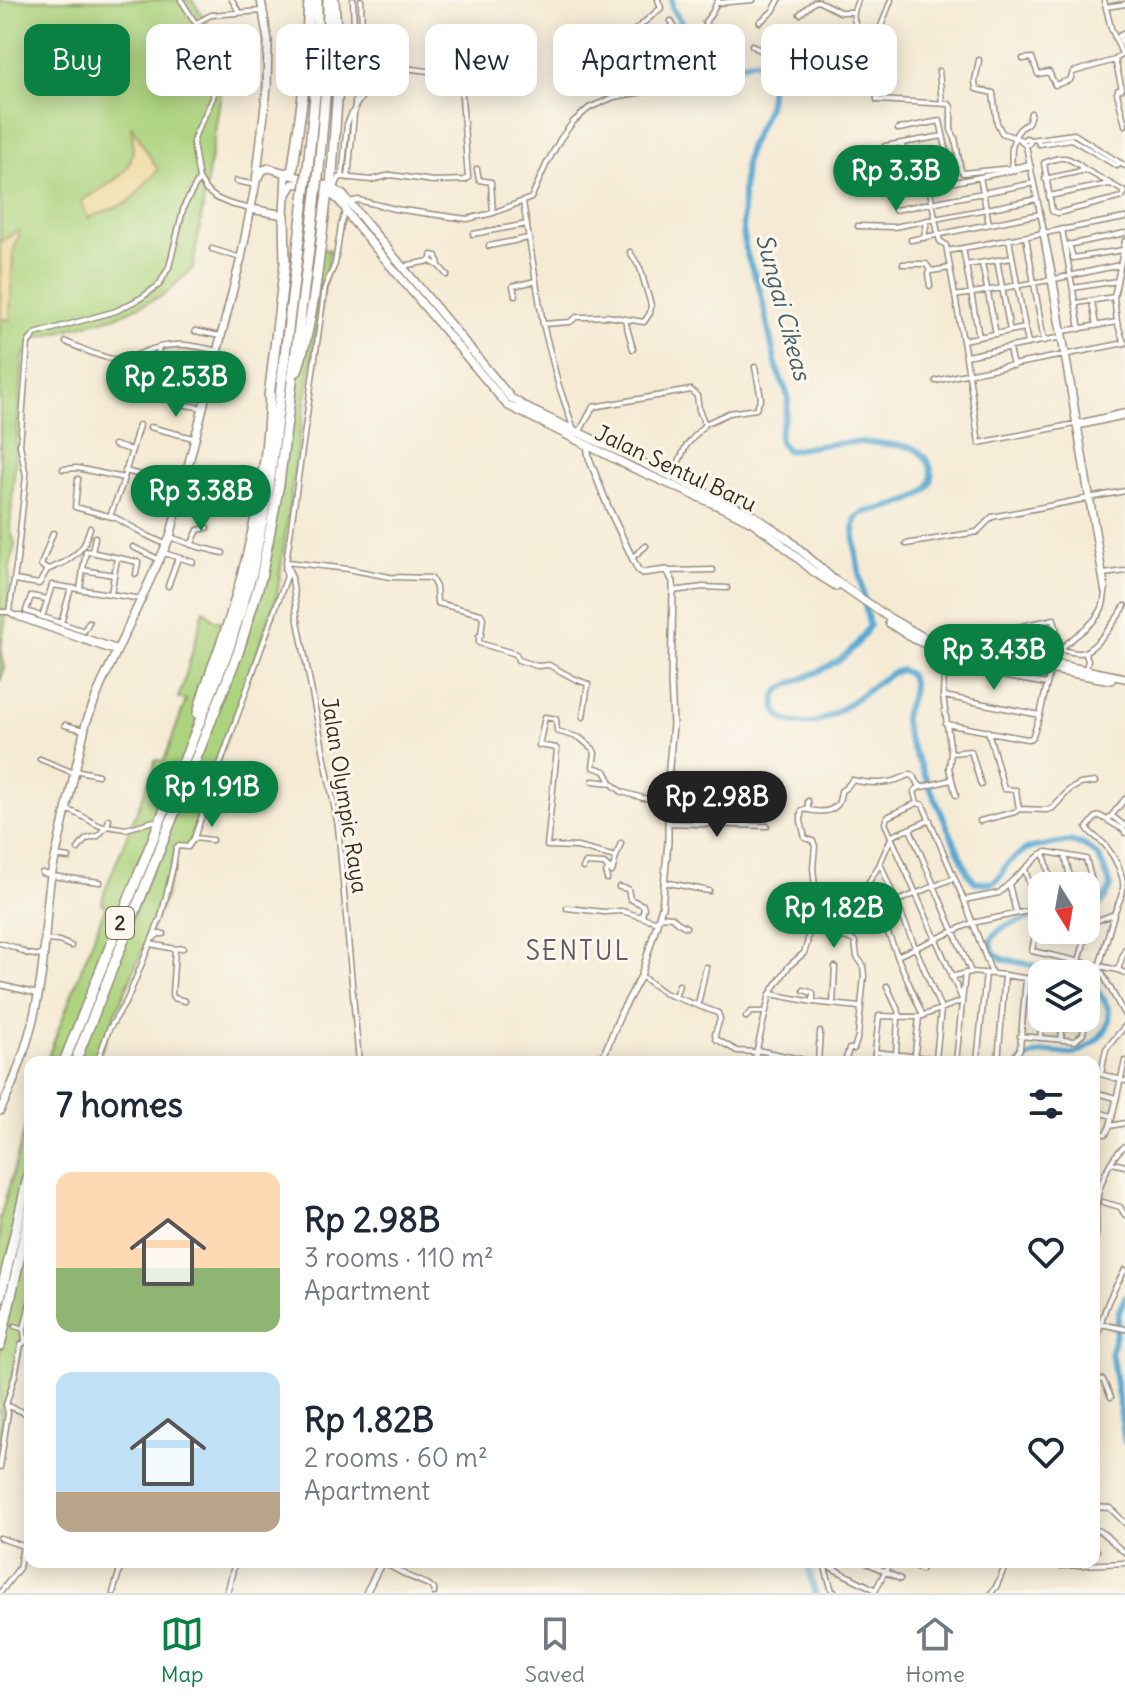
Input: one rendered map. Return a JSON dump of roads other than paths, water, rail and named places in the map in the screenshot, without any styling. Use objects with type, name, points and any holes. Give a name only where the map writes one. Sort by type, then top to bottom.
[{"type":"highway","points":[[289,173],[304,88],[309,0]]},
{"type":"highway","name":"2","points":[[77,1056],[232,667],[261,578],[279,484],[309,201],[308,168],[317,74],[317,0]]},
{"type":"highway","name":"2","points":[[66,1056],[229,648],[252,573],[269,486],[309,201],[319,169],[327,74],[328,0]]},
{"type":"highway","points":[[290,393],[302,356],[331,189],[339,72],[334,0]]},
{"type":"highway","points":[[192,741],[203,692],[234,605],[253,527],[285,263],[284,215]]},
{"type":"highway","points":[[0,1298],[24,1192]]},
{"type":"highway","points":[[0,1346],[24,1237]]},
{"type":"main road","points":[[0,1109],[17,1075],[38,994],[44,956],[48,874],[55,856],[84,730],[117,650],[169,541],[241,258],[256,184],[268,69],[267,30],[261,0]]},
{"type":"main road","points":[[251,209],[284,215],[289,173],[269,168],[263,170],[256,184]]},
{"type":"main road","name":"Jalan Sentul Baru","points":[[289,173],[331,189],[348,206],[404,268],[511,398],[753,515],[788,539],[836,584]]},
{"type":"main road","points":[[286,196],[293,184],[299,183],[331,189]]},
{"type":"main road","name":"Jalan Sentul Baru","points":[[348,206],[501,400],[513,409],[752,522],[814,572],[914,639],[945,651],[1052,665],[1125,680]]},
{"type":"main road","points":[[624,463],[629,455]]},
{"type":"main road","points":[[633,468],[638,459]]},
{"type":"main road","name":"Jalan Sentul Baru","points":[[887,619],[930,640],[1007,658]]},
{"type":"street","points":[[181,0],[196,24],[211,15],[264,11]]},
{"type":"street","points":[[232,0],[239,13]]},
{"type":"street","points":[[345,177],[355,117],[353,0]]},
{"type":"street","points":[[354,109],[364,93],[361,0]]},
{"type":"street","points":[[642,24],[661,8],[658,0]]},
{"type":"street","points":[[706,24],[718,2],[753,0]]},
{"type":"street","points":[[760,22],[773,11],[779,0]]},
{"type":"street","points":[[855,24],[853,12],[858,0]]},
{"type":"street","points":[[882,24],[891,0]]},
{"type":"street","points":[[1023,59],[1032,58],[1038,74],[1049,72],[1055,85],[1070,80],[1073,72],[1121,56],[1104,0]]},
{"type":"street","points":[[800,14],[818,1],[839,11],[853,12]]},
{"type":"street","points":[[1106,7],[1125,4]]},
{"type":"street","points":[[1125,33],[1119,38],[1125,49]]},
{"type":"street","points":[[752,45],[761,51]]},
{"type":"street","points":[[979,60],[976,89],[993,93],[1000,89]]},
{"type":"street","points":[[1115,60],[1123,89],[1117,92],[1125,125]]},
{"type":"street","points":[[331,189],[339,178],[345,177],[371,180],[391,175],[433,181],[468,178],[460,71],[450,67],[438,71],[409,67]]},
{"type":"street","points":[[1118,71],[1125,69]]},
{"type":"street","points":[[939,71],[942,103]]},
{"type":"street","points":[[993,93],[998,128],[1006,136],[1022,140],[1023,144],[1074,134],[1123,165]]},
{"type":"street","points":[[213,96],[193,143],[199,179],[206,190],[223,202],[251,209]]},
{"type":"street","points":[[348,206],[358,200],[395,209],[467,219],[523,202],[533,195],[547,163],[570,126],[589,108],[620,96]]},
{"type":"street","points":[[877,96],[877,100],[947,103],[951,107],[951,130],[961,172],[1030,166]]},
{"type":"street","points":[[1012,168],[1015,138],[1019,130],[1027,125],[1031,113]]},
{"type":"street","points":[[898,129],[940,121],[952,165],[908,173],[902,144]]},
{"type":"street","points":[[885,146],[943,136]]},
{"type":"street","points":[[946,724],[1032,738],[1052,665],[1059,651],[1086,627],[1103,606],[1102,575],[1028,143]]},
{"type":"street","points":[[1071,158],[1086,170],[1125,192],[1121,199],[1058,213],[1052,211],[1043,166],[1045,161],[1071,158]]},
{"type":"street","points":[[887,164],[904,159]]},
{"type":"street","points":[[904,192],[1030,166]]},
{"type":"street","points":[[477,169],[479,180],[491,182],[493,213]]},
{"type":"street","points":[[926,170],[938,234],[940,241],[946,244],[979,443],[1125,414]]},
{"type":"street","points":[[1045,179],[1086,170]]},
{"type":"street","points":[[980,177],[989,224]]},
{"type":"street","points":[[1092,187],[1098,177]]},
{"type":"street","points":[[9,612],[26,476],[20,445],[28,343],[35,334],[126,306],[159,285],[169,267],[184,206],[199,179]]},
{"type":"street","points":[[236,181],[256,184]]},
{"type":"street","points":[[895,210],[1034,183]]},
{"type":"street","points":[[1049,196],[1110,184]]},
{"type":"street","points":[[858,226],[886,228],[1037,199]]},
{"type":"street","points":[[523,202],[543,324],[558,383],[576,432]]},
{"type":"street","name":"Jalan Olympic Raya","points":[[194,838],[287,576],[285,569],[325,287],[335,264],[341,225],[348,206]]},
{"type":"street","points":[[911,240],[1040,214]]},
{"type":"street","points":[[947,251],[1125,218]]},
{"type":"street","points":[[924,238],[927,220]]},
{"type":"street","points":[[473,234],[527,224]]},
{"type":"street","points":[[1062,229],[1073,258],[1123,250]]},
{"type":"street","points":[[1067,245],[1125,233]]},
{"type":"street","points":[[1026,236],[1044,341]]},
{"type":"street","points":[[489,246],[528,238]]},
{"type":"street","points":[[1009,239],[1028,344]]},
{"type":"street","points":[[936,381],[1124,343],[1114,297],[1125,241]]},
{"type":"street","points":[[1067,245],[1080,329]]},
{"type":"street","points":[[963,248],[979,337]]},
{"type":"street","points":[[212,249],[241,258]]},
{"type":"street","points":[[543,324],[570,322],[579,317],[607,316],[642,323],[646,320],[651,309],[640,268],[630,252]]},
{"type":"street","points":[[966,265],[1012,258]]},
{"type":"street","points":[[997,260],[1010,331]]},
{"type":"street","points":[[404,268],[430,261],[447,275]]},
{"type":"street","points":[[982,263],[996,334]]},
{"type":"street","points":[[903,264],[926,264],[930,270]]},
{"type":"street","points":[[955,296],[1120,265]]},
{"type":"street","points":[[930,270],[950,268]]},
{"type":"street","points":[[930,270],[930,286]]},
{"type":"street","points":[[515,296],[513,286],[536,281]]},
{"type":"street","points":[[1073,288],[1117,281]]},
{"type":"street","points":[[1076,304],[1114,297]]},
{"type":"street","points":[[1092,301],[1096,326]]},
{"type":"street","points":[[625,320],[633,349]]},
{"type":"street","points":[[966,356],[1044,341],[1080,329],[1117,322]]},
{"type":"street","points":[[963,340],[1025,328]]},
{"type":"street","points":[[195,331],[222,337]]},
{"type":"street","points":[[66,342],[124,360],[159,347],[183,343],[218,351]]},
{"type":"street","points":[[150,397],[159,347]]},
{"type":"street","points":[[1009,348],[1013,366]]},
{"type":"street","points":[[672,477],[686,446],[705,424],[729,413],[756,409],[761,398],[755,367]]},
{"type":"street","points":[[576,432],[593,407],[691,390],[697,396],[705,424]]},
{"type":"street","points":[[174,403],[203,408]]},
{"type":"street","points":[[110,516],[139,425]]},
{"type":"street","points":[[150,427],[196,438]]},
{"type":"street","points":[[114,445],[131,450]]},
{"type":"street","points":[[587,445],[608,507],[640,572],[713,570]]},
{"type":"street","points":[[63,469],[77,468],[124,478]]},
{"type":"street","points":[[125,471],[160,477],[184,486]]},
{"type":"street","points":[[78,479],[75,507],[110,516],[169,541],[223,553]]},
{"type":"street","points":[[906,544],[977,532],[992,517],[1125,491]]},
{"type":"street","points":[[15,580],[39,584],[47,570],[77,553],[84,545],[90,528]]},
{"type":"street","points":[[191,545],[198,530],[207,528]]},
{"type":"street","points":[[47,570],[41,565],[53,533]]},
{"type":"street","points":[[92,552],[95,537]]},
{"type":"street","points":[[632,557],[646,546]]},
{"type":"street","points":[[133,547],[162,557],[193,562]]},
{"type":"street","points":[[80,589],[85,553],[138,562],[136,574]]},
{"type":"street","points":[[111,594],[117,558]]},
{"type":"street","points":[[168,586],[178,558]]},
{"type":"street","points":[[287,564],[348,569],[390,577],[431,578],[435,584],[437,603],[481,614],[479,643],[516,654],[518,660],[532,665],[553,666],[588,684],[583,717]]},
{"type":"street","name":"Jalan Olympic Raya","points":[[287,564],[338,826],[358,1056]]},
{"type":"street","points":[[83,570],[114,575]]},
{"type":"street","points":[[603,1056],[641,976],[659,919],[673,725],[673,582],[669,571]]},
{"type":"street","points":[[1102,575],[1125,571]]},
{"type":"street","points":[[287,576],[292,581]]},
{"type":"street","points":[[42,617],[52,585],[143,599]]},
{"type":"street","points":[[61,623],[71,588]]},
{"type":"street","points":[[673,591],[727,588]]},
{"type":"street","points":[[47,599],[31,596],[27,612],[84,631],[89,622]]},
{"type":"street","points":[[1059,651],[1054,619],[981,635],[1059,651],[1085,652],[1109,629],[1125,606]]},
{"type":"street","points":[[0,612],[20,615],[117,650]]},
{"type":"street","points":[[945,651],[943,696],[951,753],[951,780],[956,795]]},
{"type":"street","points":[[1085,652],[1091,672]]},
{"type":"street","points":[[1003,675],[1007,658]]},
{"type":"street","points":[[944,666],[1047,684]]},
{"type":"street","points":[[943,696],[1040,715]]},
{"type":"street","points":[[616,857],[577,847],[547,846],[557,750],[539,745],[543,718],[554,718],[557,731],[580,738],[594,750],[593,767],[605,771],[616,789],[631,795],[669,801]]},
{"type":"street","points":[[65,725],[84,730]]},
{"type":"street","points":[[988,731],[1004,789],[1016,789],[1019,809]]},
{"type":"street","points":[[951,753],[971,751],[981,785]]},
{"type":"street","points":[[40,759],[98,775]]},
{"type":"street","points":[[755,1056],[770,994],[789,966],[804,953],[810,927],[815,887],[814,844],[805,838],[801,812],[805,809],[822,812],[835,807],[841,791],[852,780],[889,783],[911,774],[922,787]]},
{"type":"street","points":[[917,803],[914,792],[951,780]]},
{"type":"street","points":[[593,781],[611,783]]},
{"type":"street","points":[[980,821],[1019,809],[1053,808],[1069,790],[1080,784],[1095,782]]},
{"type":"street","points":[[1110,818],[1125,799]]},
{"type":"street","points":[[808,801],[810,818]]},
{"type":"street","points":[[962,1000],[885,823],[886,818],[917,803],[923,805],[964,900],[989,974],[978,1056]]},
{"type":"street","points":[[66,809],[99,826],[126,829],[154,821]]},
{"type":"street","points":[[1100,963],[1124,887],[1106,846],[1087,829],[1098,816],[1110,818],[1125,829]]},
{"type":"street","points":[[78,849],[85,840],[98,836],[109,819]]},
{"type":"street","points":[[916,1056],[921,1017],[868,883],[892,836],[930,820]]},
{"type":"street","points":[[668,823],[767,826]]},
{"type":"street","points":[[910,829],[954,931],[968,972],[957,1056]]},
{"type":"street","points":[[171,843],[176,847],[188,847],[194,838],[212,840]]},
{"type":"street","points":[[583,868],[588,862],[604,864],[612,873],[621,843]]},
{"type":"street","points":[[99,1056],[109,1029],[127,1000],[161,917],[176,847]]},
{"type":"street","points":[[1044,853],[1049,872]]},
{"type":"street","points":[[999,893],[1044,853],[1082,858],[1087,861],[1090,872]]},
{"type":"street","points":[[1065,855],[1069,872]]},
{"type":"street","points":[[55,856],[69,858]]},
{"type":"street","points":[[880,863],[941,1009],[936,1056]]},
{"type":"street","points":[[607,879],[609,868]]},
{"type":"street","points":[[1025,869],[1028,877]]},
{"type":"street","points":[[48,874],[100,882]]},
{"type":"street","points":[[878,909],[954,878]]},
{"type":"street","points":[[664,882],[709,891]]},
{"type":"street","points":[[1009,884],[1016,913]]},
{"type":"street","points":[[619,887],[628,889],[630,899],[643,905],[642,916]]},
{"type":"street","points":[[815,887],[839,895]]},
{"type":"street","points":[[964,900],[1011,892]]},
{"type":"street","points":[[567,908],[622,911],[659,919],[672,917],[686,927]]},
{"type":"street","points":[[897,956],[972,923],[1028,910]]},
{"type":"street","points":[[1100,920],[1114,914]]},
{"type":"street","points":[[810,927],[856,942],[857,957],[863,965],[858,1036],[854,1049],[849,1049],[847,1056]]},
{"type":"street","points":[[151,944],[156,936],[164,934]]},
{"type":"street","points":[[45,940],[71,946]]},
{"type":"street","points":[[0,943],[28,954],[44,956]]},
{"type":"street","points":[[151,944],[183,948]]},
{"type":"street","points":[[1033,944],[1032,951],[1074,960]]},
{"type":"street","points":[[175,949],[172,995],[185,1001]]},
{"type":"street","points":[[1122,971],[1125,949]]},
{"type":"street","points":[[1122,971],[1125,964]]},
{"type":"street","points":[[698,1005],[706,967]]},
{"type":"street","points":[[833,1004],[835,967]]},
{"type":"street","points":[[1100,967],[1122,971]]},
{"type":"street","points":[[1100,969],[1125,1016]]},
{"type":"street","points":[[951,977],[968,972],[1026,978],[1019,1052],[1016,1056]]},
{"type":"street","points":[[998,1056],[1005,975]]},
{"type":"street","points":[[641,976],[658,990],[719,1014],[716,1039],[737,1051],[783,1056]]},
{"type":"street","points":[[1,985],[38,994]]},
{"type":"street","points":[[675,997],[679,985]]},
{"type":"street","points":[[887,986],[900,1017],[895,1056]]},
{"type":"street","points":[[804,990],[813,993],[813,1002]]},
{"type":"street","points":[[770,994],[859,1007]]},
{"type":"street","points":[[874,1056],[879,1016],[921,1017],[962,1000]]},
{"type":"street","points":[[746,1017],[751,1012],[765,1012]]},
{"type":"street","points":[[1122,1080],[1101,1074],[1106,1049],[1124,1029]]},
{"type":"street","points":[[817,1056],[820,1032]]},
{"type":"street","points":[[1040,1038],[1041,1032]]},
{"type":"street","points":[[1061,1040],[1062,1032]]},
{"type":"street","points":[[1020,1036],[1070,1041],[1079,1039],[1083,1032]]},
{"type":"street","points":[[1100,1133],[1106,1134],[1110,1126],[1125,1061]]},
{"type":"street","points":[[1100,1094],[1116,1098]]},
{"type":"street","points":[[1100,1113],[1112,1116]]},
{"type":"street","points":[[1110,1126],[1125,1123]]},
{"type":"street","points":[[1100,1189],[1112,1163],[1125,1146]]},
{"type":"street","points":[[1112,1163],[1125,1166]]},
{"type":"street","points":[[1103,1202],[1122,1205],[1125,1215]]},
{"type":"street","points":[[1120,1328],[1100,1324],[1108,1300],[1125,1270]]},
{"type":"street","points":[[15,1326],[24,1329]]},
{"type":"street","points":[[0,1467],[8,1413],[6,1405],[21,1345],[24,1344]]},
{"type":"street","points":[[1100,1380],[1111,1397]]},
{"type":"street","points":[[6,1405],[24,1412]]},
{"type":"street","points":[[1100,1507],[1110,1508],[1125,1523]]},
{"type":"street","points":[[1100,1531],[1125,1552]]},
{"type":"street","points":[[0,1538],[23,1546],[19,1568],[0,1593]]},
{"type":"street","points":[[1100,1564],[1125,1563]]},
{"type":"street","points":[[113,1593],[120,1568]]},
{"type":"street","points":[[227,1593],[233,1568]]},
{"type":"street","points":[[366,1593],[379,1568]]},
{"type":"street","points":[[393,1568],[429,1585],[434,1593]]},
{"type":"street","points":[[825,1568],[832,1591],[836,1593]]},
{"type":"street","points":[[833,1568],[875,1591],[887,1568]]},
{"type":"street","points":[[879,1568],[900,1579]]},
{"type":"street","points":[[918,1568],[921,1570]]},
{"type":"street","points":[[991,1593],[1004,1568]]},
{"type":"waterway","name":"Sungai Cikeas","points":[[672,0],[672,7],[688,34],[709,62],[726,71],[743,63],[759,62],[764,66],[770,85],[768,106],[750,144],[745,163],[743,225],[749,262],[759,287],[775,361],[787,394],[780,443],[788,451],[854,442],[911,447],[927,461],[932,478],[920,495],[897,505],[862,513],[856,518],[856,555],[869,626],[863,637],[841,659],[780,690],[775,698],[777,711],[789,722],[814,723],[837,712],[890,674],[901,670],[909,674],[913,687],[904,718],[908,738],[969,875],[975,882],[992,883],[1000,877],[1007,864],[1026,849],[1069,841],[1084,845],[1099,857],[1111,886],[1100,905]]},
{"type":"waterway","name":"Sungai Cikeas","points":[[1028,919],[1000,930],[990,942],[994,953],[1003,959],[1028,964]]},
{"type":"waterway","name":"Sungai Cikeas","points":[[1032,1056],[1054,1052],[1077,1053],[1102,1035],[1107,1027],[1109,1011],[1100,994]]},
{"type":"waterway","points":[[1125,1297],[1111,1351],[1125,1442]]},
{"type":"waterway","name":"Sungai Cikeas","points":[[809,1568],[815,1593]]},
{"type":"tunnel","points":[[158,826],[171,843]]},
{"type":"district","name":"SENTUL","points":[[578,951]]}]
